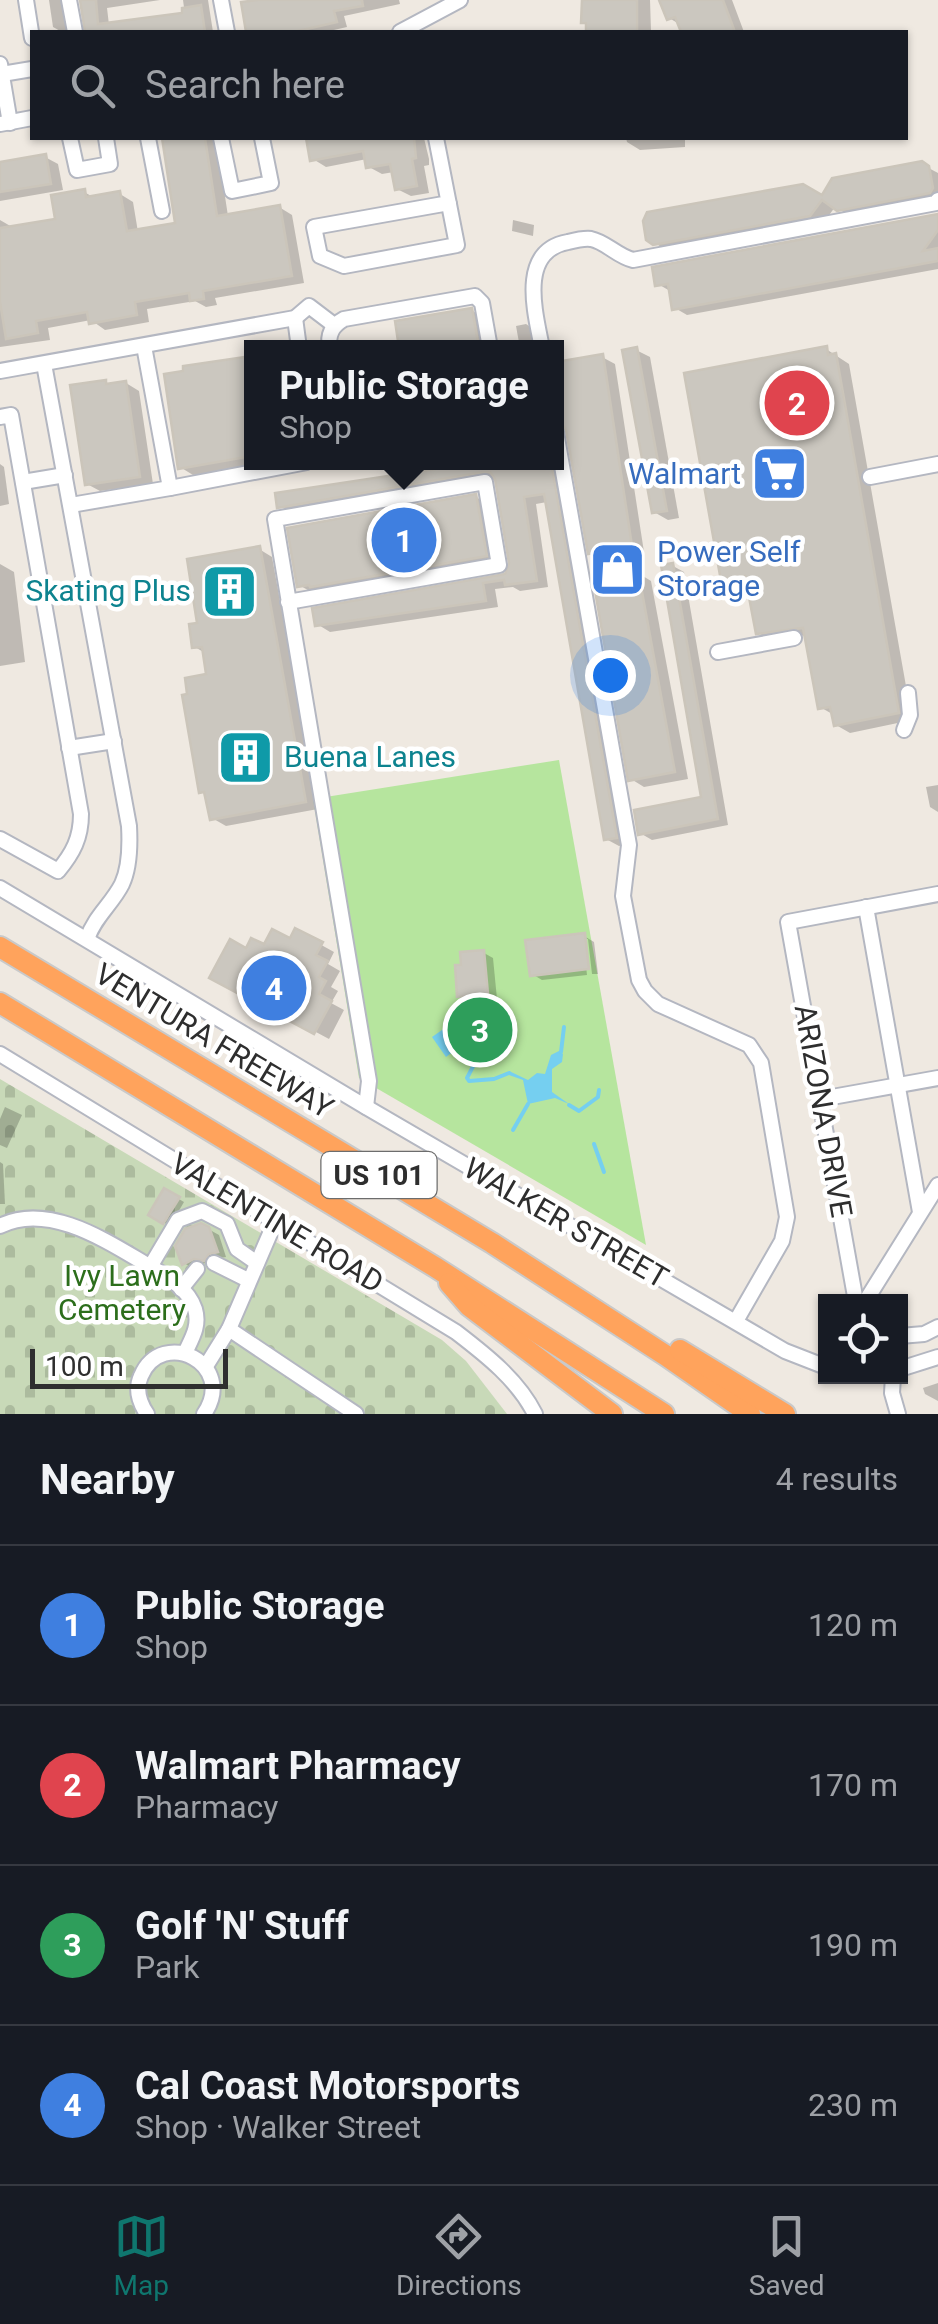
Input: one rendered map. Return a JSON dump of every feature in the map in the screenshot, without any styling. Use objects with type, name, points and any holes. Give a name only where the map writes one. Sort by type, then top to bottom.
[{"type":"highway","name":"VENTURA FREEWAY","points":[[0,947],[492,1243],[750,1414]]},
{"type":"highway","name":"US 101","points":[[0,1003],[435,1267],[664,1414]]},
{"type":"highway","points":[[492,1243],[785,1414]]},
{"type":"highway","points":[[435,1267],[469,1306],[612,1414]]},
{"type":"street","points":[[26,0],[31,30]]},
{"type":"street","points":[[69,0],[75,30]]},
{"type":"street","points":[[221,0],[227,30]]},
{"type":"street","points":[[405,30],[432,7],[460,0]]},
{"type":"street","points":[[30,69],[1,69],[5,123],[30,118]]},
{"type":"street","points":[[70,140],[77,170],[110,164],[106,140]]},
{"type":"street","points":[[148,140],[162,211]]},
{"type":"street","points":[[221,140],[232,192],[271,183],[262,140]]},
{"type":"street","points":[[436,140],[449,203],[457,245],[344,266],[320,256],[314,227],[449,203]]},
{"type":"street","points":[[541,340],[534,271],[548,249],[558,244],[587,238],[632,260],[938,200]]},
{"type":"street","points":[[328,340],[334,324],[344,319],[475,296],[482,303],[489,340]]},
{"type":"street","points":[[0,371],[295,318],[309,306],[334,324]]},
{"type":"street","points":[[295,318],[298,340]]},
{"type":"street","points":[[144,346],[170,488]]},
{"type":"street","points":[[44,364],[129,826],[122,884],[94,920],[88,939]]},
{"type":"street","points":[[0,417],[11,415],[81,832],[58,871],[0,839]]},
{"type":"street","points":[[870,477],[938,464]]},
{"type":"street","points":[[70,505],[266,470]]},
{"type":"street","points":[[563,470],[628,838],[623,896],[638,980],[658,1004],[749,1045],[761,1064],[787,1217],[782,1242],[736,1321]]},
{"type":"street","points":[[23,482],[65,475]]},
{"type":"street","points":[[288,602],[500,564],[485,482],[275,519],[288,602],[370,1081],[366,1107]]},
{"type":"street","points":[[718,652],[794,638]]},
{"type":"street","points":[[904,730],[910,715],[908,693]]},
{"type":"street","points":[[69,748],[114,741]]},
{"type":"street","name":"WALKER STREET","points":[[0,888],[366,1107],[785,1350],[818,1363]]},
{"type":"street","points":[[920,1212],[866,907],[938,894]]},
{"type":"street","name":"ARIZONA DRIVE","points":[[855,1294],[788,922],[866,907]]},
{"type":"street","name":"VALENTINE ROAD","points":[[0,1054],[456,1332],[513,1382],[535,1414]]},
{"type":"street","points":[[821,1099],[938,1078]]},
{"type":"street","points":[[871,1294],[938,1184]]},
{"type":"street","points":[[150,1267],[178,1220],[202,1211],[222,1220],[237,1249],[256,1263]]},
{"type":"street","points":[[0,1226],[35,1219],[75,1228],[113,1244],[150,1267],[181,1289],[194,1306],[197,1321],[184,1353]]},
{"type":"street","points":[[206,1366],[229,1330],[276,1222]]},
{"type":"street","points":[[214,1264],[248,1280]]},
{"type":"street","points":[[181,1289],[197,1269]]},
{"type":"street","points":[[908,1335],[938,1327]]},
{"type":"street","points":[[229,1330],[356,1414]]},
{"type":"street","points":[[141,1412],[138,1395],[142,1372],[160,1355],[184,1353],[206,1366],[214,1389],[204,1414]]},
{"type":"street","points":[[908,1366],[938,1356]]},
{"type":"street","points":[[893,1384],[898,1414]]},
{"type":"green space","points":[[559,760],[646,1245],[359,1078],[313,799]]},
{"type":"green space","name":"Ivy Lawn Cemetery","points":[[0,1079],[442,1340],[466,1361],[507,1414],[0,1414]]},
{"type":"water","points":[[472,1009],[485,1027],[446,1057],[432,1037]]},
{"type":"water","points":[[559,1051],[563,1054],[562,1062],[552,1069],[552,1092],[569,1104],[555,1098],[528,1104],[523,1080],[509,1075],[509,1071],[528,1080],[537,1073],[545,1074],[551,1055]]},
{"type":"building","points":[[80,0],[96,0],[98,24],[182,13],[182,8],[201,5],[205,30],[85,30]]},
{"type":"building","points":[[362,0],[363,6],[334,11],[337,22],[303,30],[246,30],[241,2]]},
{"type":"building","points":[[582,0],[637,0],[637,30],[586,30],[586,23],[581,23]]},
{"type":"building","points":[[659,0],[723,0],[734,30],[680,30],[675,17],[667,20]]},
{"type":"building","points":[[162,140],[205,140],[217,216],[280,205],[292,276],[203,291],[204,299],[190,301],[189,293],[135,302],[137,315],[89,324],[87,312],[36,321],[38,333],[6,339],[0,302],[0,228],[55,219],[51,195],[85,189],[86,197],[120,191],[127,231],[175,223]]},
{"type":"building","points":[[306,140],[414,140],[416,158],[412,159],[417,186],[395,190],[390,164],[366,168],[363,151],[310,161]]},
{"type":"building","points":[[46,154],[51,184],[0,192],[0,162]]},
{"type":"building","points":[[922,161],[929,166],[933,188],[930,193],[837,211],[822,200],[810,216],[653,245],[646,240],[643,221],[647,212],[803,184],[822,195],[832,178]]},
{"type":"building","points":[[938,214],[938,230],[923,251],[938,248],[938,261],[672,310],[668,284],[655,286],[652,267]]},
{"type":"building","points":[[472,308],[478,340],[398,340],[395,321]]},
{"type":"building","name":"Walmart","points":[[827,346],[828,355],[836,353],[899,713],[834,726],[830,707],[818,709],[803,628],[756,634],[745,576],[721,581],[684,373]]},
{"type":"building","points":[[637,347],[667,511],[652,513],[622,350]]},
{"type":"building","points":[[603,354],[632,546],[588,554],[564,427],[564,361]]},
{"type":"building","points":[[244,357],[244,457],[178,469],[164,374],[183,371],[183,366]]},
{"type":"building","points":[[106,380],[106,384],[126,381],[140,477],[85,485],[70,385]]},
{"type":"building","points":[[428,470],[552,470],[617,838],[604,840],[544,494],[524,497],[537,581],[483,583],[486,601],[315,626],[312,608],[505,574],[509,563],[495,479],[490,472],[483,472],[277,508],[275,493]]},
{"type":"building","points":[[476,494],[487,556],[297,587],[287,528]]},
{"type":"building","name":"Buena Lanes","points":[[260,546],[306,802],[210,820],[204,792],[199,793],[182,695],[187,694],[185,678],[206,674],[202,647],[192,648],[189,624],[197,623],[187,559]]},
{"type":"building","points":[[673,563],[718,819],[638,835],[634,810],[701,797],[661,565]]},
{"type":"building","points":[[638,570],[675,772],[628,781],[593,579]]},
{"type":"building","points":[[295,928],[323,942],[316,955],[328,961],[319,977],[326,981],[319,994],[332,1001],[314,1034],[209,978],[230,939],[246,948],[251,938],[264,944],[272,929],[290,938]]},
{"type":"building","points":[[585,933],[589,969],[530,976],[525,940]]},
{"type":"building","points":[[484,950],[488,994],[457,997],[455,965],[461,965],[460,952]]},
{"type":"building","points":[[164,1188],[180,1197],[163,1224],[148,1215]]},
{"type":"building","points":[[201,1223],[209,1227],[218,1252],[209,1254],[204,1261],[194,1259],[182,1265],[175,1246],[185,1229]]},
{"type":"waterway","points":[[561,1052],[564,1027]]},
{"type":"waterway","points":[[491,1046],[479,1055],[467,1078],[494,1079],[509,1073]]},
{"type":"waterway","points":[[569,1105],[579,1111],[598,1097],[599,1090]]},
{"type":"waterway","points":[[513,1130],[528,1104]]},
{"type":"waterway","points":[[594,1144],[604,1172]]},
{"type":"place","name":"Walmart Pharmacy","points":[[797,403]]},
{"type":"place","name":"Walmart","points":[[780,474]]},
{"type":"place","name":"Public Storage","points":[[404,540]]},
{"type":"place","name":"Power Self Storage","points":[[618,569]]},
{"type":"place","name":"Skating Plus","points":[[230,591]]},
{"type":"place","name":"Buena Lanes","points":[[245,757]]},
{"type":"place","name":"Cal Coast Motorsports","points":[[274,988]]},
{"type":"place","name":"Golf 'N' Stuff","points":[[480,1030]]}]
